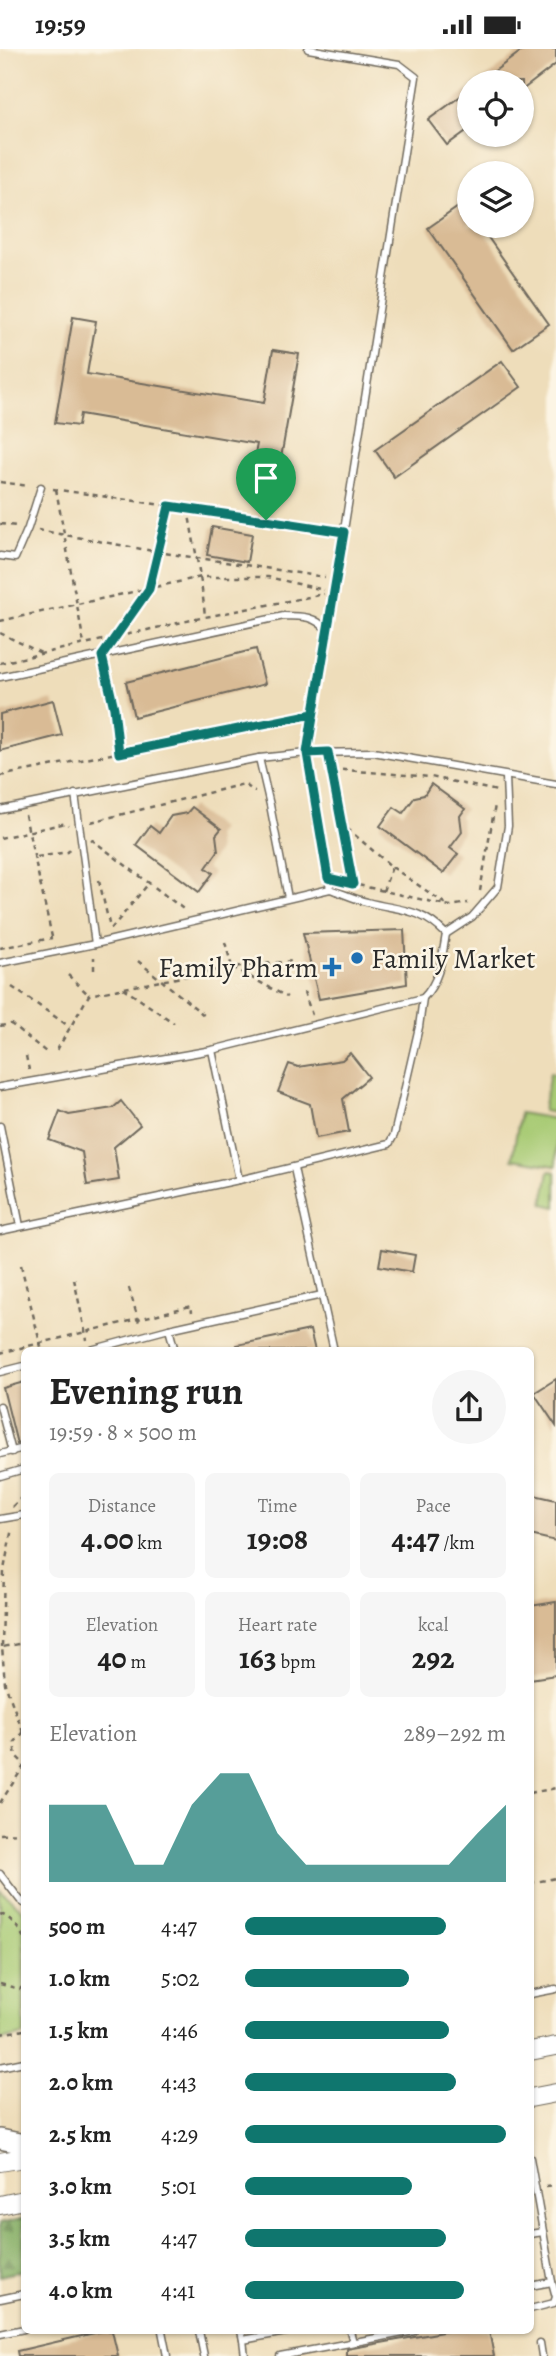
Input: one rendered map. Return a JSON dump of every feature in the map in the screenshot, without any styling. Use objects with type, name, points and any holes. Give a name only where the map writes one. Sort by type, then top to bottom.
[{"type":"main road","points":[[534,2097],[556,2093]]},
{"type":"main road","points":[[0,2140],[21,2144]]},
{"type":"main road","points":[[0,2162],[21,2158]]},
{"type":"main road","points":[[0,2204],[21,2200]]},
{"type":"lane","points":[[308,49],[399,64],[416,77],[307,753],[330,889]]},
{"type":"lane","points":[[0,556],[15,558],[41,487]]},
{"type":"lane","points":[[0,677],[284,616],[303,616],[317,620],[328,631]]},
{"type":"lane","points":[[102,656],[114,708]]},
{"type":"lane","points":[[0,810],[259,758],[328,752],[373,752],[556,784]]},
{"type":"lane","points":[[259,758],[288,898]]},
{"type":"lane","points":[[0,1087],[212,1050],[423,998],[430,991],[439,973],[446,934],[472,917],[498,887],[508,827],[506,777]]},
{"type":"lane","points":[[75,794],[95,944]]},
{"type":"lane","points":[[0,963],[95,944],[330,889],[366,902],[407,909],[433,921],[446,934]]},
{"type":"lane","points":[[0,1231],[294,1168],[389,1144],[394,1135],[423,998]]},
{"type":"lane","points":[[212,1050],[239,1180]]},
{"type":"lane","points":[[0,1126],[20,1226]]},
{"type":"lane","points":[[294,1168],[333,1347]]},
{"type":"lane","points":[[107,1347],[169,1329],[322,1295]]},
{"type":"lane","points":[[169,1329],[174,1347]]},
{"type":"lane","points":[[0,1372],[21,1367]]},
{"type":"lane","points":[[0,1406],[12,1452]]},
{"type":"lane","points":[[0,1454],[21,1449]]},
{"type":"lane","points":[[0,1476],[21,1470]]},
{"type":"lane","points":[[0,1519],[21,1515]]},
{"type":"lane","points":[[0,1874],[21,1901]]},
{"type":"lane","points":[[534,1993],[556,1989]]},
{"type":"lane","points":[[0,2067],[21,2063]]},
{"type":"lane","points":[[534,2181],[556,2297],[555,2303],[534,2308]]},
{"type":"lane","points":[[534,2233],[543,2232]]},
{"type":"lane","points":[[534,2285],[552,2282]]},
{"type":"lane","points":[[0,2299],[21,2295]]},
{"type":"lane","points":[[0,2334],[21,2330]]},
{"type":"lane","points":[[163,2334],[167,2356]]},
{"type":"lane","points":[[199,2334],[204,2356]]},
{"type":"lane","points":[[242,2334],[245,2356]]},
{"type":"lane","points":[[243,2340],[275,2334]]},
{"type":"lane","points":[[352,2334],[353,2342]]},
{"type":"lane","points":[[280,2356],[397,2334]]},
{"type":"lane","points":[[540,2343],[542,2356]]},
{"type":"path","points":[[0,482],[344,532]]},
{"type":"path","points":[[56,489],[84,644]]},
{"type":"path","points":[[102,656],[149,589],[169,506]]},
{"type":"path","points":[[188,509],[201,577],[205,617]]},
{"type":"path","points":[[0,524],[196,559],[336,579]]},
{"type":"path","points":[[0,621],[201,577],[268,577],[334,592]]},
{"type":"path","points":[[0,663],[205,617],[334,592]]},
{"type":"path","points":[[0,633],[41,653]]},
{"type":"path","points":[[114,708],[119,753]]},
{"type":"path","points":[[0,776],[313,714]]},
{"type":"path","points":[[328,752],[353,884]]},
{"type":"path","points":[[332,769],[431,777],[497,792]]},
{"type":"path","points":[[93,851],[88,823],[244,784],[258,797]]},
{"type":"path","points":[[480,893],[495,804]]},
{"type":"path","points":[[22,805],[57,952]]},
{"type":"path","points":[[0,838],[66,823],[71,828]]},
{"type":"path","points":[[342,824],[392,867],[450,907]]},
{"type":"path","points":[[90,838],[186,911],[174,914]]},
{"type":"path","points":[[35,857],[68,852],[74,845]]},
{"type":"path","points":[[383,891],[392,867]]},
{"type":"path","points":[[99,877],[110,930]]},
{"type":"path","points":[[328,878],[450,907],[466,905],[473,899]]},
{"type":"path","points":[[110,930],[149,883]]},
{"type":"path","points":[[110,930],[115,928]]},
{"type":"path","points":[[0,948],[52,937]]},
{"type":"path","points":[[225,942],[232,967],[287,997]]},
{"type":"path","points":[[138,961],[205,1016]]},
{"type":"path","points":[[57,1050],[89,995],[232,967],[294,961]]},
{"type":"path","points":[[68,975],[89,995]]},
{"type":"path","points":[[12,987],[70,1027]]},
{"type":"path","points":[[122,988],[174,1023]]},
{"type":"path","points":[[304,992],[315,1024]]},
{"type":"path","points":[[0,1026],[11,1024],[46,1052]]},
{"type":"path","points":[[26,1056],[32,1082]]},
{"type":"path","points":[[21,1265],[41,1347]]},
{"type":"path","points":[[74,1279],[87,1347]]},
{"type":"path","points":[[129,1288],[142,1336]]},
{"type":"path","points":[[24,1347],[191,1306],[195,1323]]},
{"type":"path","points":[[0,1353],[21,1348]]},
{"type":"path","points":[[16,1516],[4,1570],[2,1647],[5,1684],[21,1724]]},
{"type":"path","points":[[2,1647],[21,1644]]},
{"type":"path","points":[[21,1736],[15,1743],[16,1756],[21,1762]]},
{"type":"path","points":[[0,1803],[21,1770]]},
{"type":"path","points":[[534,1792],[556,1788]]},
{"type":"path","points":[[0,1834],[21,1833]]},
{"type":"path","points":[[534,1883],[556,1878]]},
{"type":"path","points":[[0,1914],[21,1933]]},
{"type":"path","points":[[0,1984],[21,1988]]},
{"type":"path","points":[[0,2034],[21,2030]]},
{"type":"green space","points":[[550,1073],[556,1075],[556,1113],[543,1111]]},
{"type":"green space","points":[[520,1113],[556,1119],[556,1166],[512,1159]]},
{"type":"green space","points":[[549,1171],[556,1172],[556,1207],[543,1204]]},
{"type":"green space","points":[[0,1890],[21,1908],[21,2036],[0,2040]]},
{"type":"green space","points":[[21,2219],[21,2271],[0,2276],[0,2224]]},
{"type":"building","points":[[524,49],[556,49],[556,64],[534,81],[534,70],[496,70]]},
{"type":"building","points":[[457,99],[457,138],[447,145],[428,120]]},
{"type":"building","points":[[457,208],[457,238],[488,238],[549,324],[513,349],[428,228]]},
{"type":"building","points":[[73,317],[96,321],[87,374],[264,403],[273,350],[299,354],[281,458],[255,454],[257,444],[80,414],[78,426],[55,423]]},
{"type":"building","points":[[502,361],[521,387],[394,477],[375,450]]},
{"type":"building","points":[[212,527],[252,534],[247,562],[207,555]]},
{"type":"building","points":[[256,649],[265,684],[134,717],[126,682]]},
{"type":"building","points":[[53,700],[62,735],[0,751],[0,714]]},
{"type":"building","points":[[431,784],[465,809],[460,816],[462,832],[450,848],[458,854],[443,873],[380,826],[394,807],[403,813],[415,797],[424,795]]},
{"type":"building","points":[[192,807],[221,829],[216,835],[218,851],[206,868],[213,873],[199,892],[136,845],[150,826],[159,833],[171,816],[187,813]]},
{"type":"building","name":"Family Market","points":[[404,930],[407,984],[319,999],[303,933]]},
{"type":"building","points":[[350,1053],[369,1077],[343,1099],[349,1132],[316,1138],[310,1104],[278,1092],[289,1064],[298,1067],[342,1060]]},
{"type":"building","points":[[121,1101],[140,1125],[114,1147],[119,1180],[87,1185],[82,1152],[49,1140],[60,1111],[69,1115],[113,1108]]},
{"type":"building","points":[[382,1249],[415,1255],[412,1272],[379,1266]]},
{"type":"building","points":[[310,1330],[314,1347],[237,1347]]},
{"type":"building","points":[[556,1379],[556,1426],[534,1393]]},
{"type":"building","points":[[21,1383],[21,1443],[17,1444],[3,1388]]},
{"type":"building","points":[[534,1495],[556,1500],[556,1541],[534,1536]]},
{"type":"building","points":[[556,1602],[556,1675],[534,1678],[534,1605]]},
{"type":"building","points":[[90,2334],[113,2334],[118,2356],[18,2356],[17,2351]]},
{"type":"building","points":[[431,2334],[490,2334],[494,2356],[347,2356],[347,2349]]},
{"type":"place","name":"Family Market","points":[[357,958]]},
{"type":"place","name":"Family Pharm","points":[[332,967]]},
{"type":"route","points":[[266,520],[169,506],[149,589],[102,656],[114,708],[119,753],[313,714],[307,753],[328,752],[353,884],[328,878],[307,753],[344,532],[266,520]]}]
